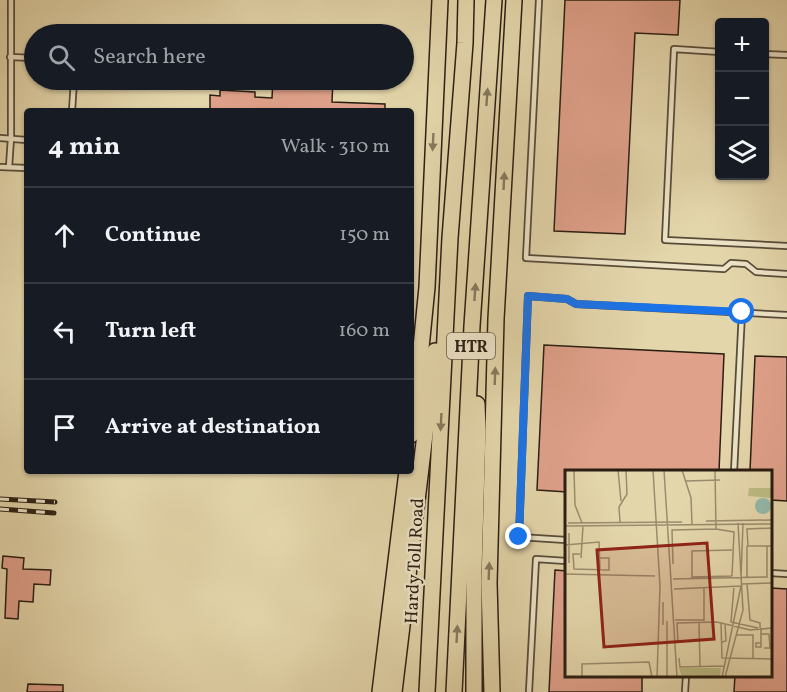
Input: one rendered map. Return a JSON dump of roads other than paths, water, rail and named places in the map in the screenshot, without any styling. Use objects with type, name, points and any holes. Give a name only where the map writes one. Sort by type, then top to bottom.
[{"type":"highway","points":[[414,411],[422,348],[426,286],[440,0]]},
{"type":"highway","name":"Hardy Toll Road","points":[[427,692],[450,238],[465,43],[466,0]]},
{"type":"highway","name":"HTR","points":[[454,692],[472,326],[494,0]]},
{"type":"highway","points":[[492,692],[489,583],[496,342],[514,0]]},
{"type":"highway","points":[[394,692],[450,238]]},
{"type":"highway","points":[[472,326],[478,430],[474,572],[474,692]]},
{"type":"highway","points":[[380,692],[407,474]]},
{"type":"lane","points":[[9,167],[11,0]]},
{"type":"lane","points":[[539,0],[526,258],[724,269],[731,263],[746,264],[756,272],[787,274]]},
{"type":"lane","points":[[715,52],[674,49],[664,240],[787,246]]},
{"type":"lane","points":[[769,54],[787,55]]},
{"type":"lane","points":[[10,57],[24,58]]},
{"type":"lane","points":[[72,108],[73,90]]},
{"type":"lane","points":[[0,138],[24,140]]},
{"type":"lane","points":[[0,167],[24,168]]},
{"type":"lane","points":[[565,540],[519,537],[528,296],[567,299],[576,304],[787,315]]},
{"type":"lane","points":[[734,470],[742,312]]},
{"type":"lane","points":[[529,692],[536,559],[565,561]]},
{"type":"lane","points":[[772,573],[787,574]]},
{"type":"lane","points":[[685,692],[686,677]]},
{"type":"railway","points":[[0,499],[55,502]]},
{"type":"railway","points":[[0,509],[54,513]]}]
